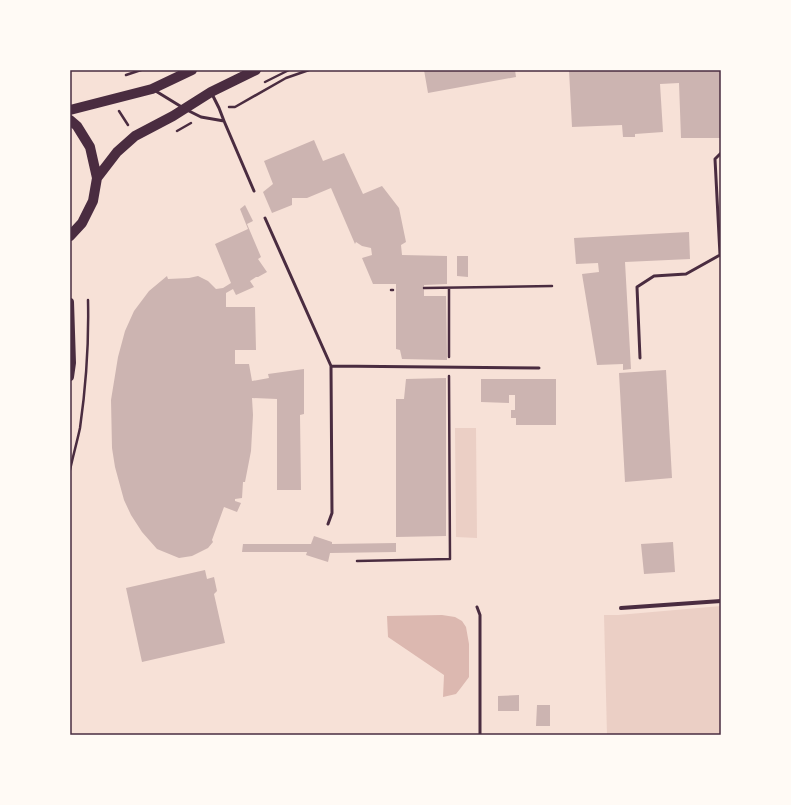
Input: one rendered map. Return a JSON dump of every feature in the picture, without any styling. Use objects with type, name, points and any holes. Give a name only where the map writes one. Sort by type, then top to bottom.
[{"type":"main road","points":[[70,110],[152,89],[192,70]]},
{"type":"main road","points":[[97,178],[117,152],[135,136],[211,92],[256,70]]},
{"type":"main road","points":[[70,120],[77,126],[90,147],[97,178],[93,201],[82,223],[70,236]]},
{"type":"main road","points":[[70,302],[72,363],[70,377]]},
{"type":"street","points":[[621,608],[721,601]]},
{"type":"lane","points":[[152,89],[184,109],[201,117],[224,121]]},
{"type":"lane","points":[[211,92],[254,191]]},
{"type":"lane","points":[[640,358],[637,287],[654,276],[686,274],[720,255],[715,159],[721,152]]},
{"type":"lane","points":[[265,218],[331,366],[332,513],[328,524]]},
{"type":"lane","points":[[331,366],[539,368]]},
{"type":"lane","points":[[477,607],[480,615],[480,735]]},
{"type":"path","points":[[126,75],[141,70]]},
{"type":"path","points":[[219,108],[235,107],[286,78],[309,70]]},
{"type":"path","points":[[111,99],[135,136]]},
{"type":"path","points":[[424,288],[552,286]]},
{"type":"path","points":[[357,561],[450,559],[449,288]]},
{"type":"path","points":[[70,470],[80,429],[87,366],[89,330],[88,300]]},
{"type":"shaded area","points":[[455,428],[476,428],[477,538],[456,537]]},
{"type":"shaded area","points":[[721,606],[721,735],[607,735],[604,615]]},
{"type":"shaded area","points":[[442,615],[455,617],[462,621],[466,627],[469,644],[469,677],[456,694],[443,697],[444,675],[388,637],[387,616]]},
{"type":"building","points":[[424,70],[515,70],[516,77],[428,93]]},
{"type":"building","points":[[569,70],[721,70],[721,138],[681,138],[679,83],[660,84],[663,132],[635,134],[635,137],[623,137],[622,125],[572,127]]},
{"type":"building","points":[[314,140],[323,161],[344,153],[363,194],[382,186],[399,208],[406,242],[401,245],[402,255],[447,256],[447,284],[424,285],[424,296],[446,296],[447,360],[402,359],[400,350],[396,349],[396,284],[373,284],[362,258],[372,255],[371,248],[362,246],[356,242],[355,244],[331,188],[307,198],[292,198],[292,205],[272,213],[263,192],[273,184],[264,161]]},
{"type":"building","points":[[245,205],[253,221],[247,224],[261,257],[258,259],[267,272],[250,281],[254,287],[236,295],[233,289],[226,293],[226,307],[255,307],[256,350],[235,350],[235,364],[249,364],[252,381],[269,378],[268,374],[304,369],[304,414],[300,415],[301,490],[277,490],[277,399],[252,398],[253,415],[251,451],[245,482],[243,482],[242,498],[235,499],[235,501],[241,503],[237,512],[224,507],[212,540],[213,542],[208,548],[192,556],[179,558],[157,549],[142,532],[131,515],[124,500],[115,467],[112,448],[111,400],[118,357],[125,331],[134,311],[149,291],[167,276],[168,279],[198,276],[208,281],[216,289],[223,288],[231,283],[215,244],[248,229],[240,209]]},
{"type":"building","points":[[689,232],[690,259],[625,262],[631,369],[623,370],[623,364],[597,365],[582,274],[599,272],[598,263],[576,264],[574,238]]},
{"type":"building","points":[[457,256],[468,256],[468,277],[457,276]]},
{"type":"building","points":[[666,370],[672,478],[625,482],[619,373]]},
{"type":"building","points":[[446,378],[446,536],[396,537],[396,399],[404,399],[406,379]]},
{"type":"building","points":[[481,379],[556,379],[556,425],[516,425],[516,418],[511,418],[511,410],[515,410],[515,395],[509,395],[509,403],[481,402]]},
{"type":"building","points":[[314,536],[332,542],[332,544],[396,543],[396,552],[330,553],[328,562],[306,555],[307,552],[242,552],[243,544],[311,544]]},
{"type":"building","points":[[673,542],[675,572],[644,574],[641,544]]},
{"type":"building","points":[[205,570],[207,579],[214,577],[217,591],[214,594],[225,643],[142,662],[126,588]]},
{"type":"building","points":[[519,695],[519,711],[498,711],[498,696]]},
{"type":"building","points":[[537,705],[550,705],[550,726],[536,726]]}]
